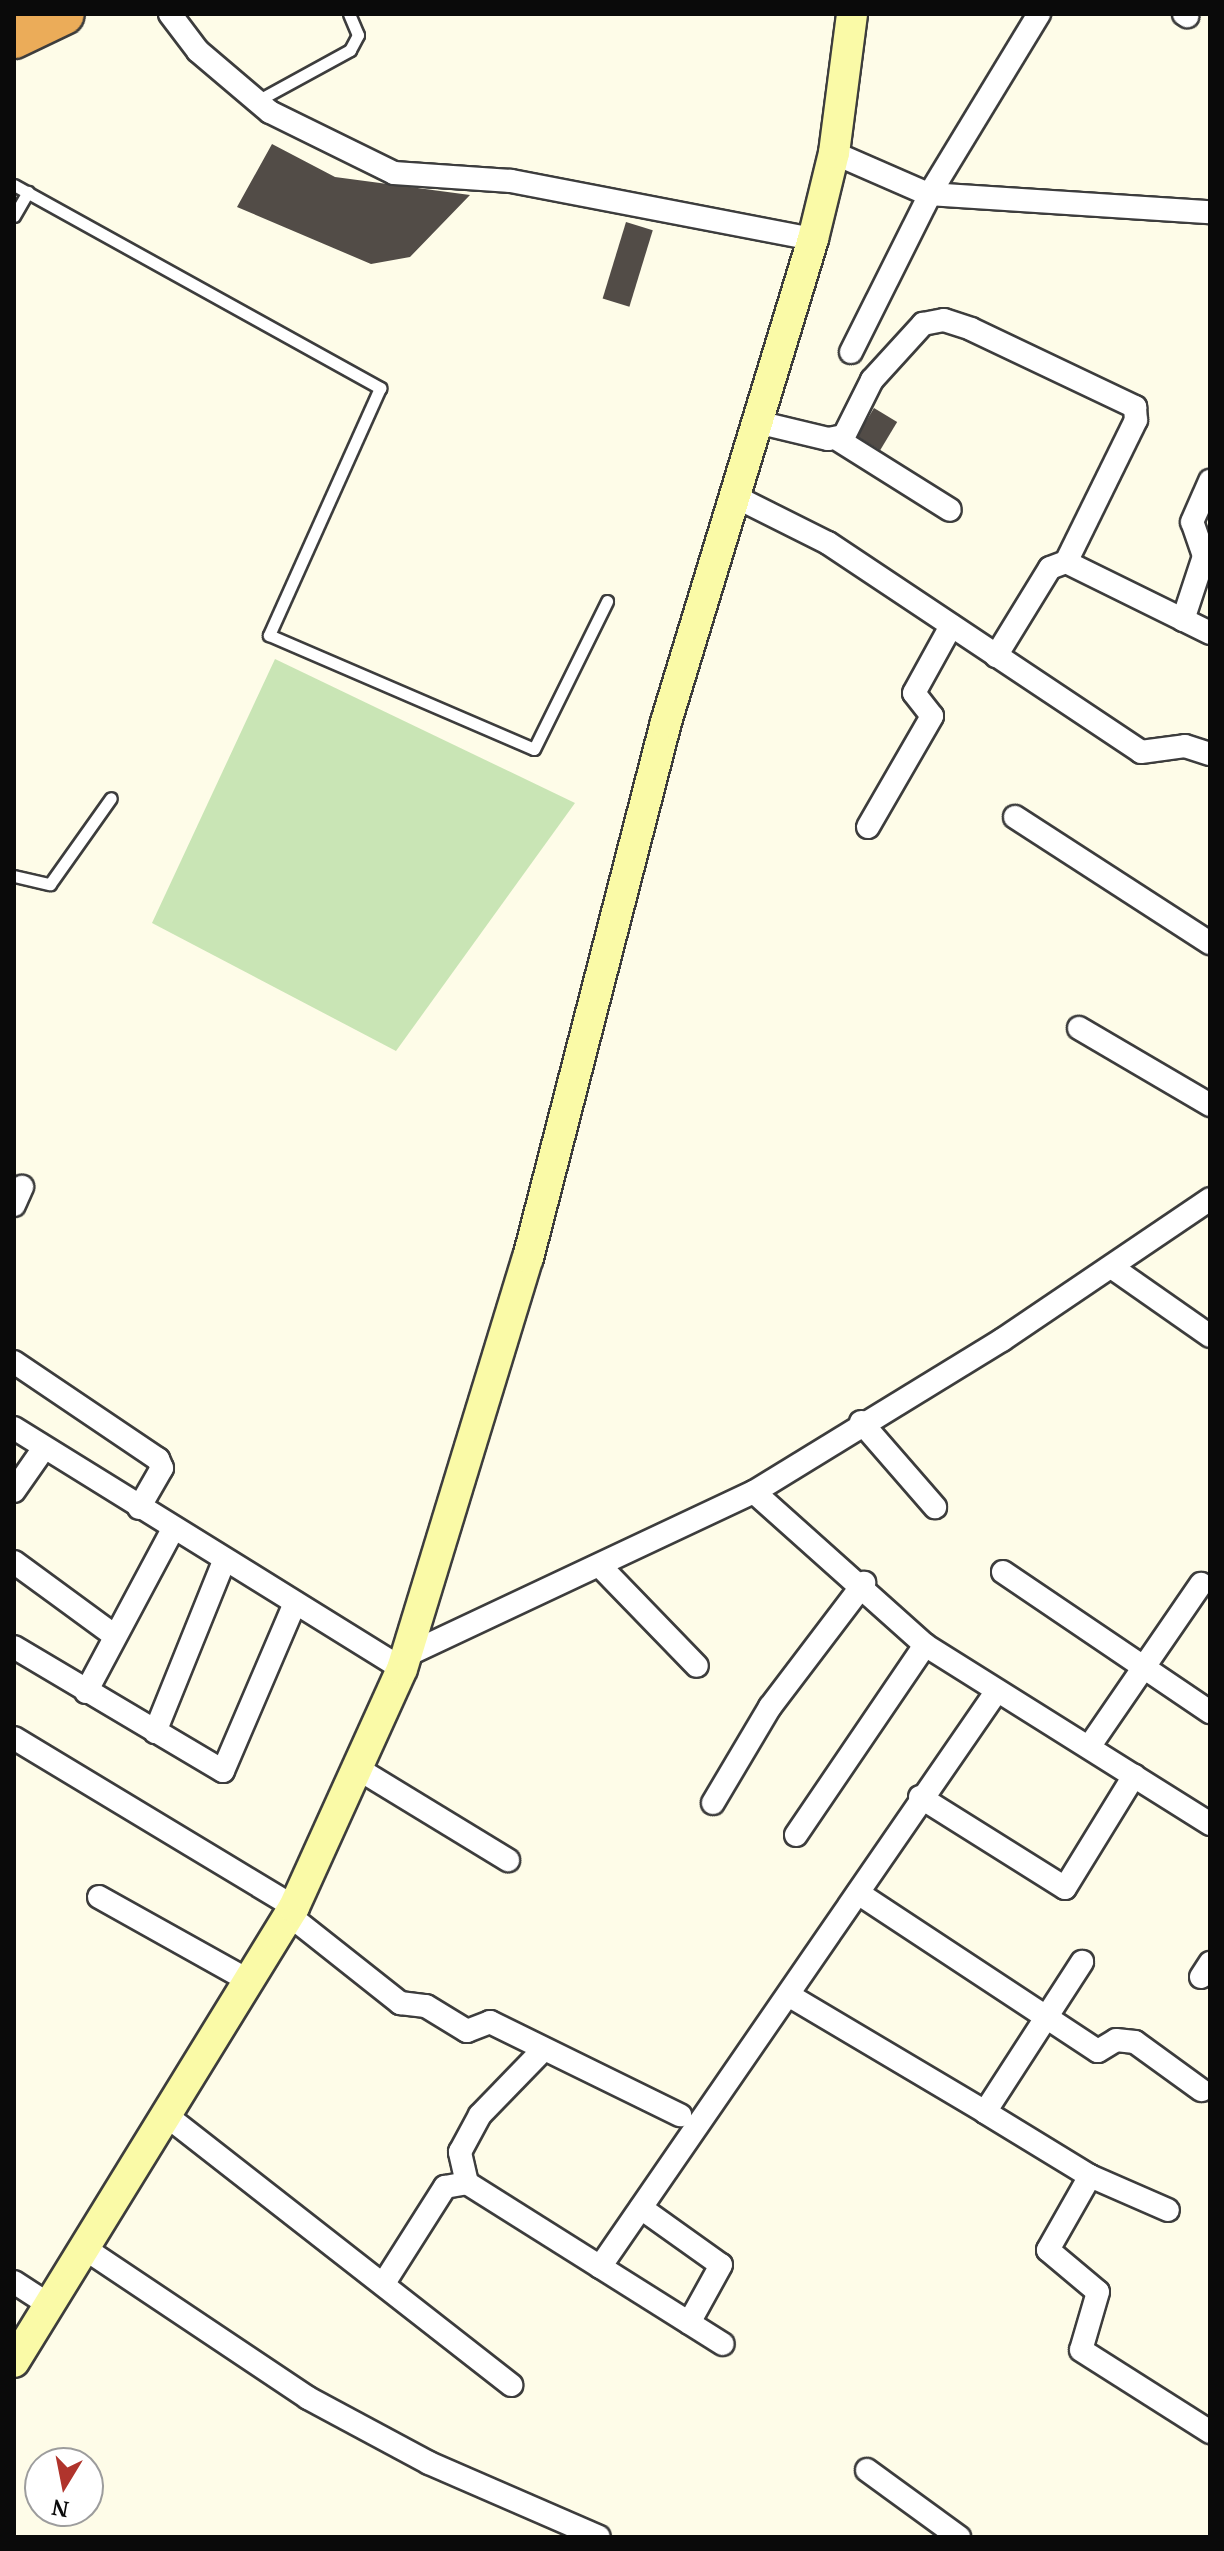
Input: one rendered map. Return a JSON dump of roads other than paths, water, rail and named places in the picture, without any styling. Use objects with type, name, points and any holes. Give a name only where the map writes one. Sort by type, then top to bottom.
[{"type":"highway","points":[[14,20],[26,14]]},
{"type":"highway","points":[[14,38],[64,14]]},
{"type":"street","points":[[170,14],[198,51],[257,101],[394,173],[511,181],[813,239]]},
{"type":"street","points":[[14,2362],[87,2250],[292,1911],[405,1662],[528,1258],[666,722],[813,239],[834,153],[852,14]]},
{"type":"street","points":[[851,352],[932,190],[1039,14]]},
{"type":"street","points":[[834,153],[928,194],[932,190],[1210,212]]},
{"type":"street","points":[[837,439],[878,371],[934,320],[954,322],[1127,401],[1136,420],[1066,562],[1050,568],[996,656]]},
{"type":"street","points":[[757,422],[837,439],[950,510]]},
{"type":"street","points":[[1183,620],[1204,556],[1192,522],[1210,481]]},
{"type":"street","points":[[734,496],[828,543],[1141,752],[1185,746],[1210,754]]},
{"type":"street","points":[[1066,562],[1210,633]]},
{"type":"street","points":[[868,827],[932,716],[914,693],[951,626]]},
{"type":"street","points":[[1015,817],[1210,943]]},
{"type":"street","points":[[1079,1028],[1207,1097]]},
{"type":"street","points":[[405,1662],[754,1492],[861,1422],[1113,1268],[1210,1199]]},
{"type":"street","points":[[1113,1268],[1210,1336]]},
{"type":"street","points":[[14,1362],[158,1459],[162,1468],[139,1508]]},
{"type":"street","points":[[861,1422],[935,1507]]},
{"type":"street","points":[[14,1428],[294,1605],[405,1662]]},
{"type":"street","points":[[14,1491],[44,1448]]},
{"type":"street","points":[[754,1492],[864,1583],[925,1645],[1210,1824]]},
{"type":"street","points":[[86,1692],[173,1529]]},
{"type":"street","points":[[155,1732],[224,1561]]},
{"type":"street","points":[[14,1562],[115,1636]]},
{"type":"street","points":[[600,1566],[697,1666]]},
{"type":"street","points":[[1003,1572],[1210,1712]]},
{"type":"street","points":[[713,1803],[770,1707],[864,1583]]},
{"type":"street","points":[[1089,1747],[1141,1667],[1201,1584]]},
{"type":"street","points":[[14,1647],[223,1771],[294,1605]]},
{"type":"street","points":[[796,1835],[925,1645]]},
{"type":"street","points":[[600,2267],[790,1996],[920,1797],[996,1692]]},
{"type":"street","points":[[14,1738],[292,1911],[400,2003],[426,2006],[467,2031],[490,2022],[680,2115]]},
{"type":"street","points":[[357,1768],[508,1860]]},
{"type":"street","points":[[920,1797],[1065,1888],[1134,1776]]},
{"type":"street","points":[[858,1893],[1098,2051],[1116,2040],[1135,2042],[1201,2090]]},
{"type":"street","points":[[99,1897],[249,1981]]},
{"type":"street","points":[[985,2112],[1082,1962]]},
{"type":"street","points":[[790,1996],[1090,2176],[1168,2210]]},
{"type":"street","points":[[467,2183],[460,2152],[473,2127],[543,2050]]},
{"type":"street","points":[[167,2116],[511,2385]]},
{"type":"street","points":[[1090,2176],[1048,2250],[1098,2292],[1081,2350],[1210,2432]]},
{"type":"street","points":[[384,2283],[445,2187],[467,2183],[723,2344]]},
{"type":"street","points":[[641,2208],[721,2265],[689,2323]]},
{"type":"street","points":[[87,2250],[308,2398],[429,2463],[599,2537]]},
{"type":"street","points":[[14,2282],[51,2306]]},
{"type":"street","points":[[867,2470],[959,2537]]},
{"type":"lane","points":[[257,101],[350,50],[358,35],[349,14]]},
{"type":"lane","points":[[14,185],[380,388],[269,635],[534,749],[607,601]]},
{"type":"lane","points":[[14,216],[28,192]]},
{"type":"lane","points":[[14,876],[50,884],[111,798]]}]
